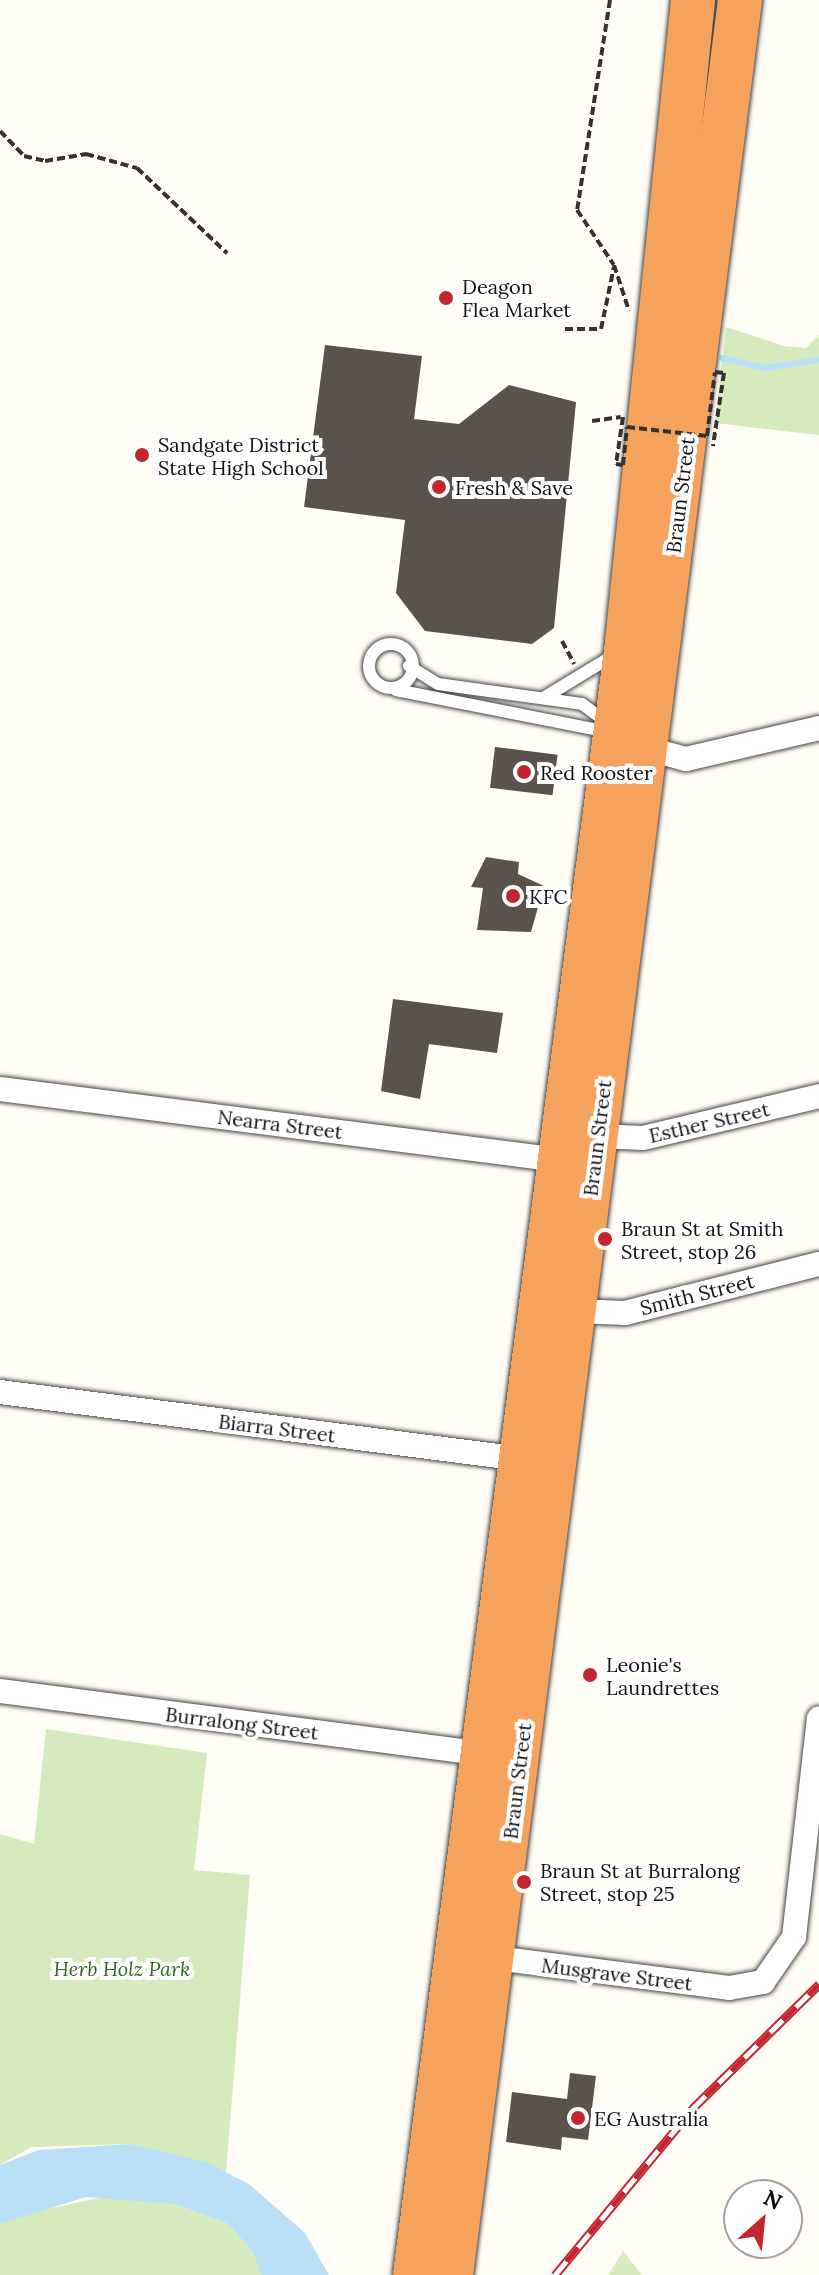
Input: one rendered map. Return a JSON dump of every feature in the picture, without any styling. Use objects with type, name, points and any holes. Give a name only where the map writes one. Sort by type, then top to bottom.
[{"type":"highway","name":"Braun Street","points":[[451,2275],[476,1956],[484,1754],[537,1460],[574,1311],[598,1136],[631,742],[627,642],[693,0]]},
{"type":"highway","name":"Braun Street","points":[[415,2275],[476,1956],[537,1460],[560,1160],[631,742],[740,0]]},
{"type":"street","points":[[631,742],[686,759],[819,728]]},
{"type":"street","name":"Nearra Street","points":[[0,1089],[560,1160]]},
{"type":"street","name":"Esther Street","points":[[598,1136],[643,1138],[819,1096]]},
{"type":"street","name":"Smith Street","points":[[574,1311],[625,1313],[819,1264]]},
{"type":"street","name":"Biarra Street","points":[[0,1392],[537,1460]]},
{"type":"street","name":"Burralong Street","points":[[0,1691],[484,1754]]},
{"type":"street","name":"Musgrave Street","points":[[476,1956],[729,1988],[772,1975],[794,1937],[818,1731]]},
{"type":"lane","points":[[399,642],[409,666],[438,684],[582,704],[631,742],[396,690],[373,680],[375,651],[399,642]]},
{"type":"lane","points":[[545,697],[627,642]]},
{"type":"lane","points":[[396,690],[409,666]]},
{"type":"path","points":[[610,0],[577,210],[614,265],[633,323]]},
{"type":"path","points":[[0,131],[24,156],[45,161],[86,154],[137,168],[227,253]]},
{"type":"path","points":[[565,329],[601,329],[607,321],[614,265]]},
{"type":"path","points":[[623,417],[616,464],[623,465],[627,427],[707,436],[715,372],[724,373],[713,446]]},
{"type":"path","points":[[592,421],[631,418]]},
{"type":"path","points":[[562,641],[575,665]]},
{"type":"green space","points":[[726,327],[784,346],[806,348],[819,335],[819,435],[715,423]]},
{"type":"green space","name":"Herb Holz Park","points":[[46,1729],[207,1753],[194,1870],[250,1875],[226,2173],[130,2144],[31,2147],[0,2165],[0,1834],[34,1844]]},
{"type":"green space","points":[[114,2195],[174,2204],[227,2223],[253,2252],[261,2275],[0,2275],[0,2224],[9,2217]]},
{"type":"green space","points":[[623,2251],[642,2275],[608,2275]]},
{"type":"water","points":[[130,2144],[206,2162],[249,2184],[305,2233],[329,2275],[261,2275],[253,2252],[227,2223],[174,2204],[86,2197],[0,2224],[0,2165],[39,2150]]},
{"type":"building","points":[[325,345],[422,356],[414,419],[459,424],[509,385],[576,402],[554,628],[532,644],[425,631],[396,593],[405,520],[304,507]]},
{"type":"building","name":"Red Rooster","points":[[495,747],[558,755],[553,795],[490,788]]},
{"type":"building","name":"KFC","points":[[486,857],[519,862],[518,874],[544,886],[531,932],[477,930],[483,888],[471,887]]},
{"type":"building","points":[[393,999],[503,1013],[497,1053],[429,1044],[420,1099],[381,1091]]},
{"type":"building","points":[[570,2073],[596,2076],[588,2140],[562,2137],[561,2150],[506,2142],[512,2092],[567,2099]]},
{"type":"waterway","points":[[722,358],[764,368],[819,360]]},
{"type":"railway","points":[[555,2275],[693,2108],[819,1984]]},
{"type":"place","name":"Deagon Flea Market","points":[[446,298]]},
{"type":"place","name":"Sandgate District State High School","points":[[142,455]]},
{"type":"place","name":"Fresh & Save","points":[[439,487]]},
{"type":"place","name":"Red Rooster","points":[[524,772]]},
{"type":"place","name":"KFC","points":[[513,896]]},
{"type":"place","name":"Braun St at Smith Street, stop 26","points":[[605,1239]]},
{"type":"place","name":"Leonie's Laundrettes","points":[[590,1675]]},
{"type":"place","name":"Braun St at Burralong Street, stop 25","points":[[524,1882]]},
{"type":"place","name":"EG Australia","points":[[578,2118]]}]
